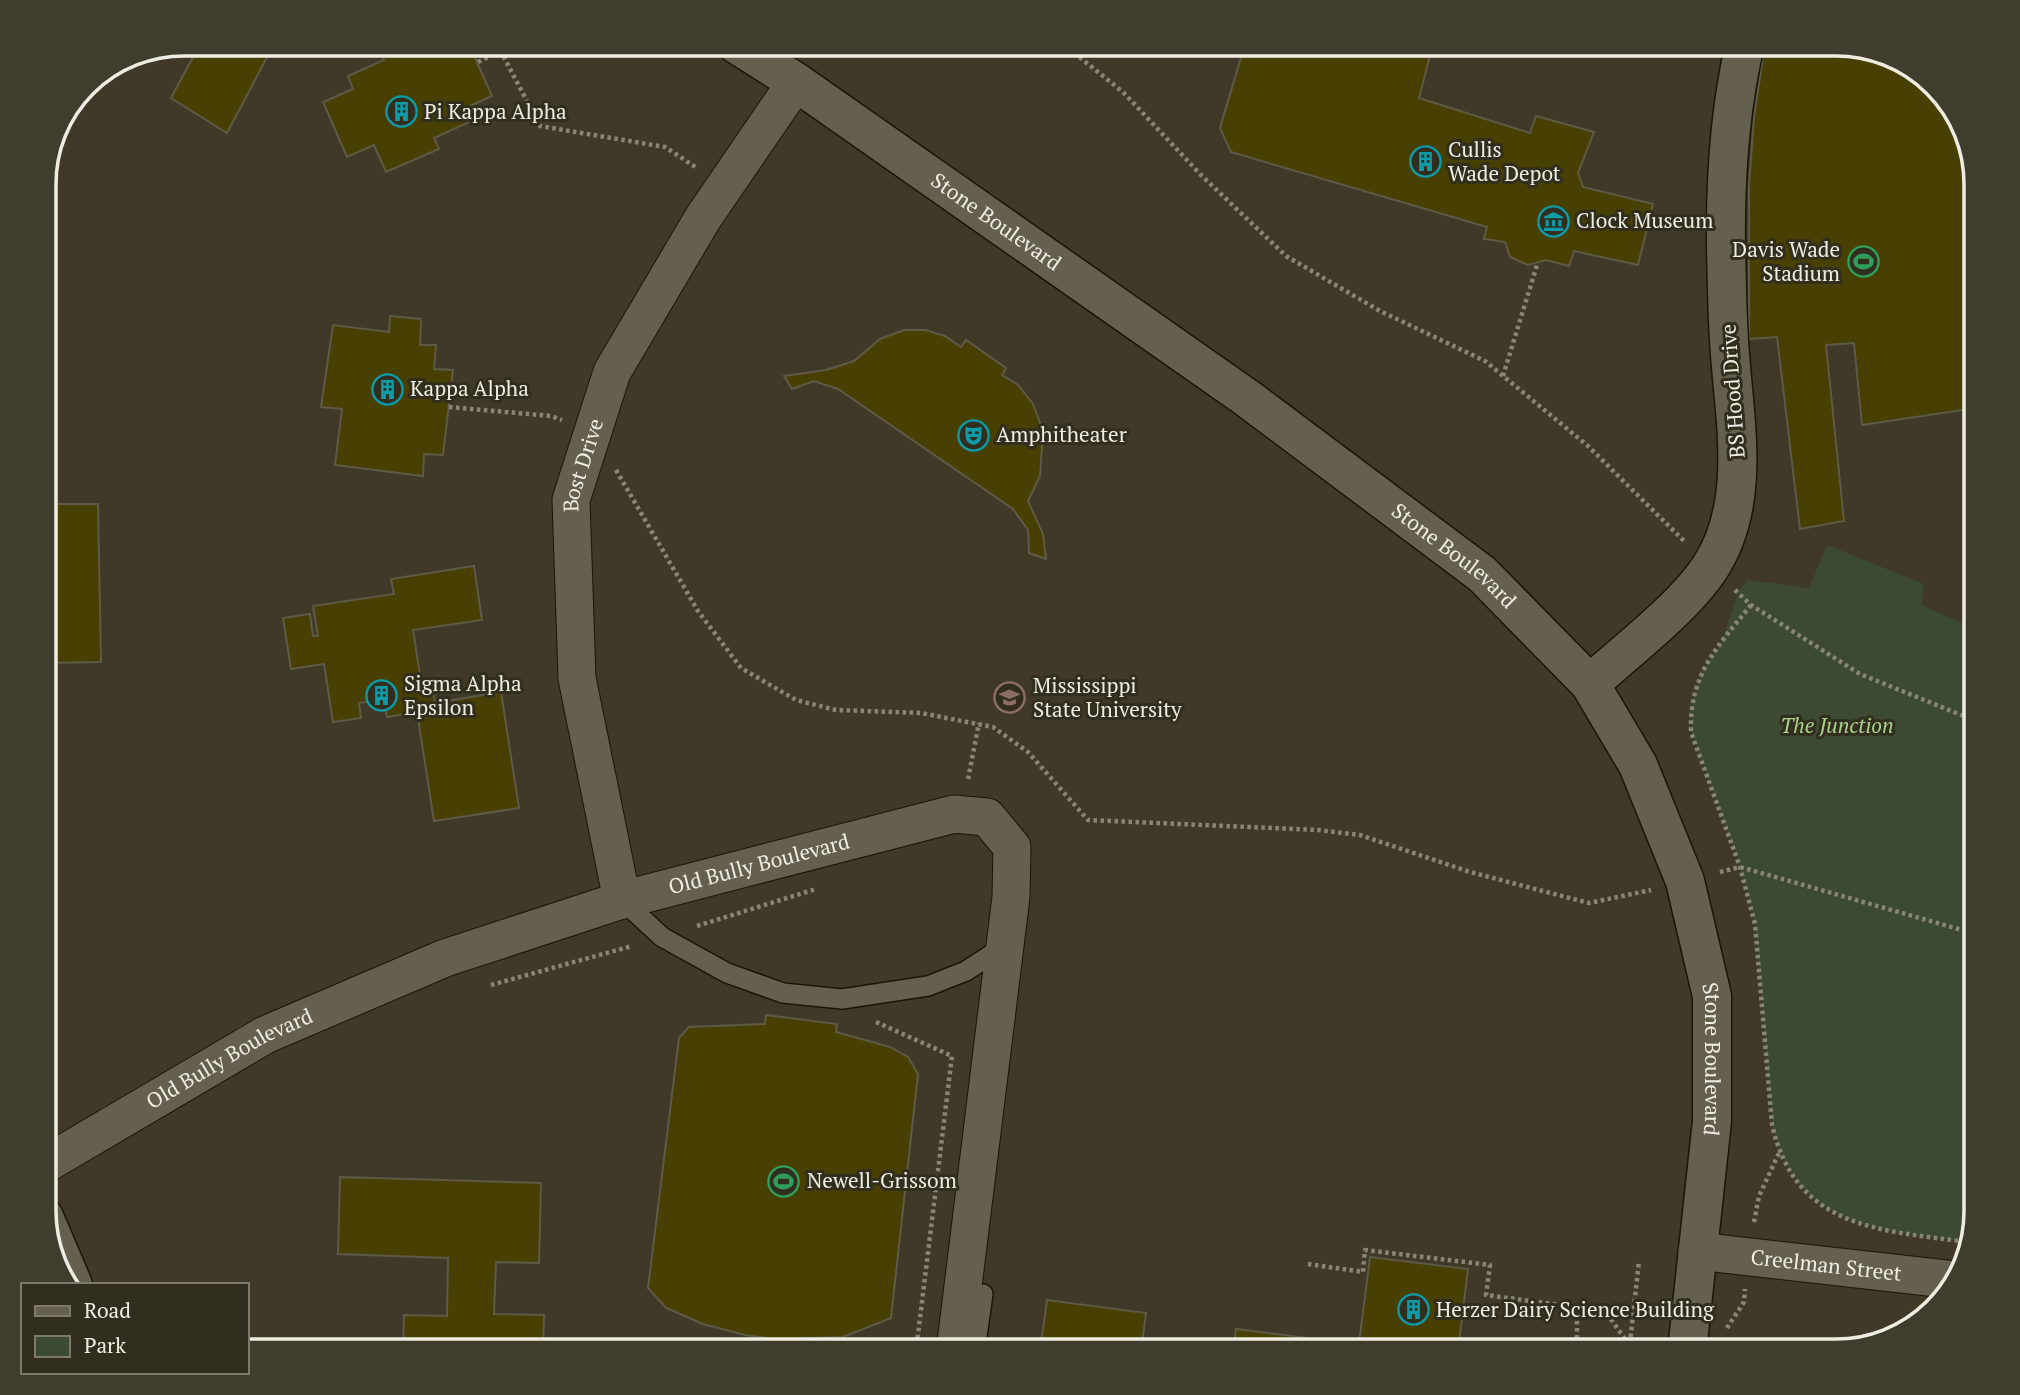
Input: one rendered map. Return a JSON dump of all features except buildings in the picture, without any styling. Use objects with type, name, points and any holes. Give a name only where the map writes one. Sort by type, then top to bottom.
[{"type":"street","name":"Stone Boulevard","points":[[755,56],[1247,398],[1482,573],[1590,684],[1638,765],[1685,881],[1712,996],[1712,1121],[1688,1339]]},
{"type":"street","name":"BS Hood Drive","points":[[1590,684],[1678,604],[1711,566],[1730,524],[1738,471],[1729,347],[1726,184],[1732,99],[1742,56]]},
{"type":"street","name":"Bost Drive","points":[[622,900],[577,678],[572,500],[612,372],[724,188],[796,82]]},
{"type":"street","name":"Old Bully Boulevard","points":[[56,1158],[265,1035],[445,958],[622,900],[954,814],[987,817],[1012,847],[1006,945],[957,1339]]},
{"type":"street","name":"Creelman Street","points":[[1697,1251],[1944,1279]]},
{"type":"lane","points":[[622,900],[662,937],[727,972],[783,993],[842,999],[928,986],[965,971],[1006,945]]},
{"type":"lane","points":[[977,1339],[983,1294]]},
{"type":"path","points":[[478,62],[490,56]]},
{"type":"path","points":[[503,56],[540,126],[665,147],[724,188]]},
{"type":"path","points":[[1078,56],[1123,92],[1201,175],[1286,256],[1380,311],[1485,361],[1588,446],[1751,605],[1860,674],[1964,716]]},
{"type":"path","points":[[1503,376],[1536,265]]},
{"type":"path","points":[[449,407],[551,416],[593,431],[718,641],[741,668],[796,700],[836,710],[921,713],[993,727],[1028,752],[1088,820],[1318,830],[1360,835],[1470,872],[1589,902],[1740,867],[1964,931]]},
{"type":"path","points":[[1751,605],[1700,674],[1690,709],[1691,732],[1740,867],[1755,924],[1772,1125],[1779,1153],[1803,1192],[1824,1209],[1865,1224],[1961,1241]]},
{"type":"path","points":[[873,1020],[952,1056],[917,1339]]},
{"type":"path","points":[[1308,1264],[1363,1272],[1365,1250],[1490,1265],[1486,1295],[1605,1311],[1623,1339]]},
{"type":"path","points":[[1631,1339],[1639,1261]]},
{"type":"path","points":[[1577,1307],[1577,1339]]},
{"type":"shaded area","name":"Mississippi State University","points":[[176,56],[1844,56],[1861,58],[1892,69],[1930,98],[1961,156],[1964,184],[1964,1211],[1960,1244],[1951,1267],[1932,1295],[1900,1322],[1869,1335],[1836,1339],[248,1339],[248,1283],[79,1283],[73,1275],[60,1244],[56,1219],[56,176],[60,151],[73,120],[100,88],[120,73],[159,58]]},
{"type":"green space","name":"The Junction","points":[[1827,545],[1924,584],[1921,605],[1964,624],[1964,1211],[1961,1241],[1872,1227],[1845,1218],[1821,1204],[1800,1185],[1784,1159],[1772,1125],[1755,924],[1740,867],[1691,732],[1690,709],[1700,674],[1721,643],[1738,593],[1747,580],[1809,588]]},
{"type":"place","name":"Pi Kappa Alpha","points":[[401,112]]},
{"type":"place","name":"Cullis Wade Depot","points":[[1425,162]]},
{"type":"place","name":"Clock Museum","points":[[1553,221]]},
{"type":"place","name":"Davis Wade Stadium","points":[[1863,262]]},
{"type":"place","name":"Kappa Alpha","points":[[387,389]]},
{"type":"place","name":"Amphitheater","points":[[973,435]]},
{"type":"place","name":"Sigma Alpha Epsilon","points":[[381,696]]},
{"type":"place","name":"Mississippi State University","points":[[1010,698]]},
{"type":"place","name":"Newell-Grissom","points":[[784,1181]]},
{"type":"place","name":"Herzer Dairy Science Building","points":[[1413,1310]]}]
